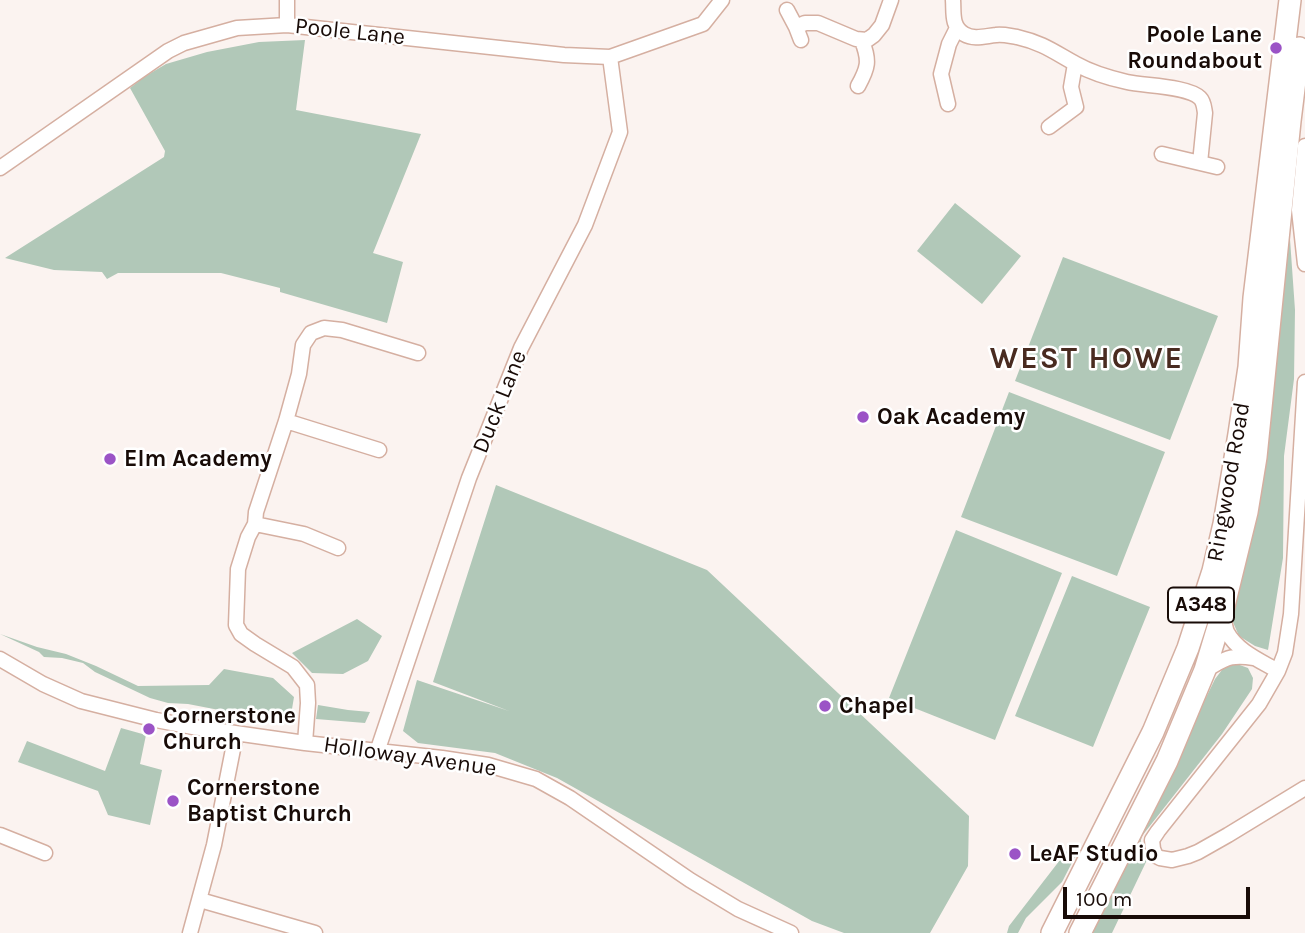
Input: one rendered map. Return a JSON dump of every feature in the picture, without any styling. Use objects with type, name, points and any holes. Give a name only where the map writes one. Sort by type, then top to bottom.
[{"type":"highway","name":"Ringwood Road","points":[[1052,933],[1153,732],[1188,648],[1213,571],[1240,434],[1290,0]]},
{"type":"highway","name":"Ringwood Road","points":[[1080,933],[1167,761],[1205,670],[1247,512],[1305,0]]},
{"type":"street","points":[[287,0],[287,25]]},
{"type":"street","name":"Poole Lane","points":[[0,168],[168,51],[184,43],[237,28],[287,25],[564,55],[610,57],[703,24],[722,0]]},
{"type":"street","points":[[787,10],[798,33],[805,23],[818,23],[862,41],[874,35],[882,25],[891,0]]},
{"type":"street","points":[[953,0],[953,17],[957,28],[969,37],[1005,35],[1030,41],[1055,50],[1075,64],[1115,80],[1191,91],[1204,104],[1200,163]]},
{"type":"street","points":[[948,104],[941,74],[949,44],[957,28]]},
{"type":"street","points":[[858,86],[868,67],[862,41]]},
{"type":"street","name":"Duck Lane","points":[[377,752],[472,471],[525,340],[585,225],[620,132],[610,57]]},
{"type":"street","points":[[1049,127],[1076,107],[1071,87],[1075,64]]},
{"type":"street","points":[[1305,146],[1299,211],[1305,264]]},
{"type":"street","points":[[1162,154],[1217,167]]},
{"type":"street","points":[[304,743],[307,685],[293,667],[241,634],[236,625],[238,569],[255,524],[286,421],[299,374],[303,345],[311,333],[324,328],[341,330],[418,353]]},
{"type":"street","points":[[1305,382],[1290,631],[1285,653],[1259,704],[1158,831],[1152,840],[1153,849],[1156,856],[1172,860],[1198,852],[1305,788]]},
{"type":"street","points":[[286,421],[379,450]]},
{"type":"street","points":[[255,524],[304,534],[338,548]]},
{"type":"street","points":[[1222,614],[1227,632],[1237,645],[1278,671]]},
{"type":"street","points":[[1205,670],[1231,656],[1255,658]]},
{"type":"street","name":"Holloway Avenue","points":[[0,659],[43,684],[81,701],[156,720],[236,734],[488,765],[536,779],[738,909],[791,933]]},
{"type":"street","points":[[190,933],[214,845],[236,734]]},
{"type":"street","points":[[0,835],[45,853]]},
{"type":"street","points":[[200,900],[315,933]]},
{"type":"green space","points":[[305,40],[296,110],[421,134],[373,253],[403,262],[387,323],[280,292],[280,288],[221,273],[118,273],[107,279],[102,272],[54,270],[5,258],[164,157],[165,151],[130,88],[144,77],[166,64],[207,52],[259,42]]},
{"type":"green space","points":[[955,203],[1021,256],[982,304],[917,251]]},
{"type":"green space","points":[[1289,225],[1295,310],[1294,379],[1284,456],[1283,558],[1268,650],[1239,636],[1232,620],[1245,561]]},
{"type":"green space","points":[[1063,257],[1218,316],[1170,440],[1015,381]]},
{"type":"green space","points":[[1009,392],[1165,452],[1117,576],[961,517]]},
{"type":"green space","points":[[496,485],[707,570],[969,816],[968,866],[930,933],[844,933],[812,921],[557,778],[495,753],[418,743],[403,731],[417,680],[509,711],[433,682]]},
{"type":"green space","points":[[956,530],[1062,573],[995,740],[889,698]]},
{"type":"green space","points":[[1072,576],[1150,607],[1093,747],[1015,716]]},
{"type":"green space","points":[[357,619],[382,636],[368,661],[343,674],[312,673],[292,653]]},
{"type":"green space","points":[[0,634],[66,654],[138,686],[209,685],[224,669],[273,678],[294,697],[291,715],[261,715],[245,710],[245,715],[150,698],[95,672],[83,663],[44,657],[39,652]]},
{"type":"green space","points":[[1237,664],[1248,668],[1253,678],[1252,689],[1222,734],[1142,836],[1141,849],[1147,860],[1112,933],[1090,933],[1215,679],[1225,666]]},
{"type":"green space","points":[[318,705],[370,712],[365,723],[316,719]]},
{"type":"green space","points":[[121,728],[146,735],[140,764],[162,770],[150,825],[108,815],[98,791],[18,762],[27,741],[105,771]]},
{"type":"green space","points":[[1070,847],[1078,851],[1062,882],[1026,918],[1018,933],[1007,933],[1009,926]]},
{"type":"place","name":"Poole Lane Roundabout","points":[[1276,48]]},
{"type":"place","name":"Oak Academy","points":[[863,417]]},
{"type":"place","name":"Elm Academy","points":[[110,459]]},
{"type":"place","name":"Chapel","points":[[825,706]]},
{"type":"place","name":"Cornerstone Church","points":[[149,729]]},
{"type":"place","name":"Cornerstone Baptist Church","points":[[173,801]]},
{"type":"place","name":"LeAF Studio","points":[[1015,854]]},
{"type":"district","name":"WEST HOWE","points":[[1087,359]]}]
